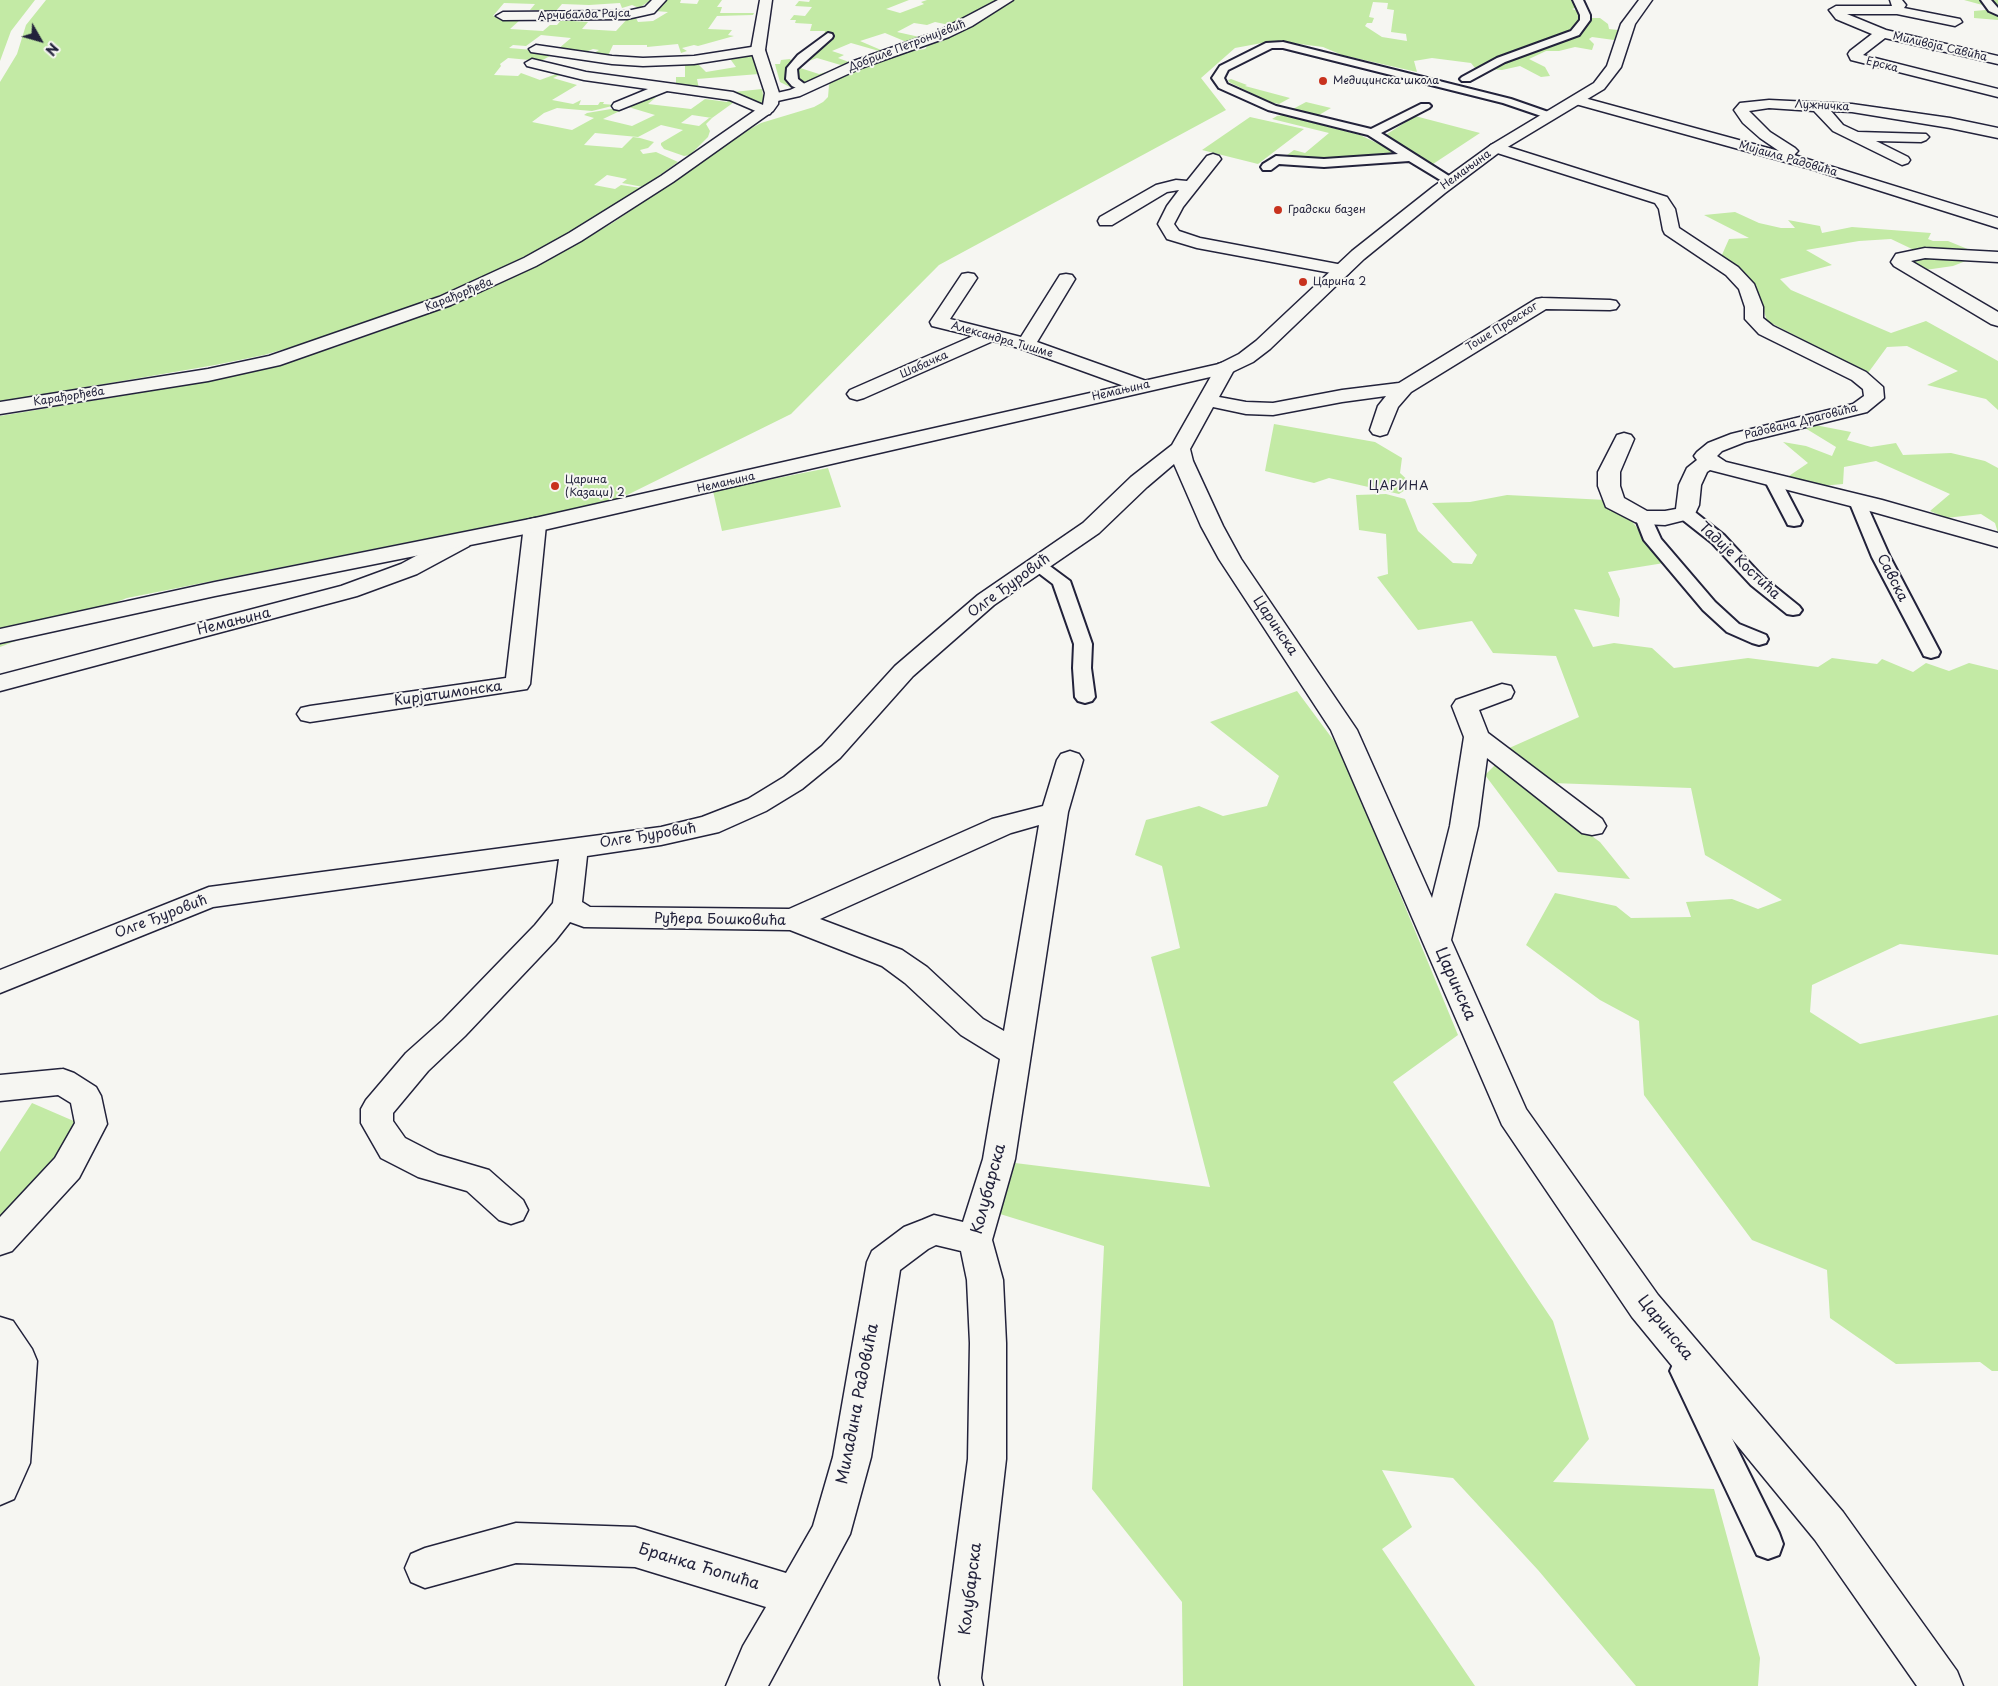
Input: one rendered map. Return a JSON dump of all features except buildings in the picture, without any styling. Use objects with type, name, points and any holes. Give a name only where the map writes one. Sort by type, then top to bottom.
[{"type":"street","name":"Арчибалда Рајса","points":[[503,16],[627,15],[649,10],[660,0]]},
{"type":"street","points":[[532,63],[584,76],[733,96],[769,105],[758,50],[766,0]]},
{"type":"street","name":"Добриле Петронијевић","points":[[769,105],[856,65],[944,34],[1007,0]]},
{"type":"street","name":"Немањина","points":[[0,636],[215,588],[535,525],[1225,368],[1246,358],[1263,345],[1384,233],[1451,181],[1496,148],[1599,86],[1618,60],[1628,24],[1646,0]]},
{"type":"street","points":[[1882,33],[1841,16],[1836,10],[1897,5],[1955,22]]},
{"type":"street","points":[[1623,7],[1628,24]]},
{"type":"street","name":"Миливоја Савића","points":[[1882,33],[1998,60]]},
{"type":"street","name":"Ерска","points":[[1882,33],[1855,54],[1856,57],[1998,93]]},
{"type":"street","points":[[528,48],[558,50],[612,60],[643,62],[694,60],[758,50]]},
{"type":"street","points":[[619,106],[664,87]]},
{"type":"street","name":"Мијаила Радовића","points":[[1576,100],[1818,166],[1998,223]]},
{"type":"street","name":"Лужничка","points":[[1818,166],[1765,135],[1748,120],[1741,110],[1745,106],[1769,104],[1852,108],[1903,115],[1998,133]]},
{"type":"street","name":"Карађорђева","points":[[0,408],[208,375],[273,361],[445,301],[506,275],[575,237],[667,179],[769,105]]},
{"type":"street","points":[[1818,106],[1838,128],[1902,160]]},
{"type":"street","points":[[1853,136],[1922,137]]},
{"type":"street","name":"Радована Драговића","points":[[1496,148],[1661,200],[1667,209],[1671,230],[1732,271],[1748,288],[1754,307],[1754,319],[1766,330],[1859,376],[1873,386],[1874,398],[1860,408],[1738,438],[1715,447],[1704,456],[1711,461]]},
{"type":"street","points":[[1213,159],[1175,206],[1166,224],[1173,235],[1197,243],[1342,270]]},
{"type":"street","points":[[1106,222],[1162,188],[1176,185],[1191,186]]},
{"type":"street","points":[[1998,257],[1925,252],[1902,258],[1900,262],[1998,320]]},
{"type":"street","name":"Александра Тишме","points":[[968,278],[939,322],[1026,344],[1142,386]]},
{"type":"street","points":[[1026,344],[1066,279]]},
{"type":"street","name":"Тоше Проеског","points":[[1380,430],[1388,406],[1404,388],[1542,303],[1610,305]]},
{"type":"street","name":"Шабачка","points":[[857,394],[992,335]]},
{"type":"street","points":[[1180,449],[1225,368]]},
{"type":"street","name":"Тоше Проеског","points":[[1207,400],[1246,408],[1273,409],[1404,388]]},
{"type":"street","name":"Тадије Костића","points":[[1624,439],[1609,472],[1609,486],[1614,502],[1643,517],[1665,518],[1685,513],[1688,505],[1690,485],[1698,468],[1711,461]]},
{"type":"street","name":"Олге Ђуровић","points":[[0,982],[209,897],[661,836],[709,826],[757,805],[793,783],[831,752],[904,672],[986,600],[1091,528],[1139,482],[1180,449]]},
{"type":"street","name":"Царинска","points":[[1180,449],[1200,500],[1230,559],[1344,730],[1513,1116],[1645,1306],[1829,1526],[1942,1686]]},
{"type":"street","points":[[1711,461],[1719,466],[1857,501],[1998,540]]},
{"type":"street","name":"Кирјатшмонска","points":[[310,714],[518,684],[535,525]]},
{"type":"street","name":"Немањина","points":[[0,683],[349,591],[409,569],[461,541]]},
{"type":"street","name":"Царинска","points":[[1436,940],[1464,826],[1477,738],[1465,706],[1502,692]]},
{"type":"street","points":[[1477,738],[1592,826]]},
{"type":"street","name":"Колубарска","points":[[962,1686],[960,1678],[987,1459],[988,1343],[985,1280],[974,1240],[999,1160],[1055,812],[1070,760]]},
{"type":"street","points":[[792,920],[1002,826],[1055,812]]},
{"type":"street","points":[[511,1210],[477,1180],[430,1167],[393,1148],[377,1123],[377,1109],[417,1062],[454,1028],[545,933],[567,906],[574,848]]},
{"type":"street","name":"Руђера Бошковића","points":[[567,906],[584,917],[792,920],[892,958],[916,975],[972,1027],[1015,1053]]},
{"type":"street","points":[[0,1088],[63,1082],[85,1096],[91,1124],[67,1168],[0,1240]]},
{"type":"street","name":"Миладина Радовића","points":[[747,1686],[758,1661],[830,1534],[852,1457],[884,1262],[916,1238],[934,1230],[974,1240]]},
{"type":"street","points":[[0,1333],[19,1361],[11,1463],[0,1486]]},
{"type":"street","name":"Бранка Ћопића","points":[[425,1568],[516,1543],[636,1547],[796,1596]]},
{"type":"lane","points":[[1555,113],[1469,77],[1501,60],[1575,33],[1585,20],[1585,15],[1578,0]]},
{"type":"lane","points":[[1986,0],[1993,10],[1998,12]]},
{"type":"lane","points":[[805,89],[796,84],[792,79],[792,68],[802,57],[828,36]]},
{"type":"lane","points":[[1451,181],[1372,133],[1272,108],[1222,86],[1218,78],[1224,68],[1262,49],[1275,45],[1291,47],[1555,113]]},
{"type":"lane","points":[[1372,133],[1425,106]]},
{"type":"lane","points":[[1261,116],[1272,108]]},
{"type":"lane","points":[[1267,167],[1276,160],[1324,163],[1411,157]]},
{"type":"lane","points":[[1772,479],[1794,521]]},
{"type":"lane","name":"Савска","points":[[1857,501],[1881,558],[1930,652]]},
{"type":"lane","name":"Тадије Костића","points":[[1685,513],[1718,539],[1758,581],[1793,610]]},
{"type":"lane","points":[[1643,517],[1653,540],[1709,606],[1733,628],[1759,638]]},
{"type":"lane","points":[[1037,565],[1061,581],[1083,644],[1082,668],[1086,697]]},
{"type":"lane","points":[[1664,1328],[1768,1544]]},
{"type":"green space","points":[[0,0],[35,0],[11,31],[0,61]]},
{"type":"green space","points":[[46,0],[651,0],[639,8],[632,5],[622,8],[620,3],[562,4],[556,11],[530,10],[535,4],[504,3],[493,16],[560,18],[557,21],[520,20],[510,29],[543,31],[550,25],[557,25],[563,18],[570,18],[572,21],[588,22],[582,29],[616,31],[629,17],[635,16],[638,22],[653,21],[668,12],[655,11],[665,0],[681,0],[680,3],[697,4],[699,0],[722,0],[717,7],[722,7],[720,13],[754,13],[753,15],[717,16],[708,29],[732,30],[728,35],[734,36],[698,46],[682,48],[687,51],[681,53],[678,44],[647,47],[647,45],[613,45],[607,58],[594,53],[599,50],[593,49],[583,53],[558,49],[571,38],[541,35],[526,46],[513,45],[509,48],[557,52],[541,61],[508,58],[500,64],[501,66],[494,75],[518,76],[521,73],[540,80],[559,73],[562,74],[553,78],[577,85],[552,100],[573,104],[581,100],[579,105],[598,105],[600,102],[604,102],[603,104],[616,105],[592,111],[557,108],[544,113],[532,122],[572,130],[594,118],[584,115],[587,113],[617,108],[622,110],[603,119],[632,126],[655,115],[625,106],[655,94],[660,94],[648,104],[691,109],[705,99],[727,102],[731,98],[737,100],[706,124],[710,131],[708,137],[690,155],[684,156],[664,149],[661,145],[661,143],[683,130],[661,125],[638,137],[595,133],[584,145],[622,148],[633,137],[640,138],[654,142],[648,148],[640,150],[643,154],[656,152],[678,162],[643,187],[622,183],[627,179],[607,175],[594,185],[615,189],[621,185],[641,188],[575,232],[455,290],[343,332],[264,355],[215,365],[0,402],[0,82],[17,54],[26,25]],"holes":[[[692,115],[712,118],[709,118],[699,126],[681,123]]]},
{"type":"green space","points":[[810,0],[909,0],[886,9],[900,13],[924,4],[921,2],[927,0],[1001,0],[954,26],[935,22],[927,25],[914,23],[897,32],[924,38],[909,43],[885,33],[860,41],[881,50],[879,51],[851,43],[832,51],[844,55],[838,58],[852,63],[844,66],[817,58],[798,65],[831,36],[824,35],[825,31],[810,31],[812,24],[795,23],[796,20],[790,20],[794,15],[805,16],[812,7],[795,6],[799,1],[809,2]]},
{"type":"green space","points":[[1014,0],[1577,0],[1584,5],[1572,9],[1584,13],[1581,18],[1600,18],[1608,24],[1609,29],[1618,30],[1614,40],[1592,37],[1589,39],[1594,44],[1592,50],[1575,47],[1559,51],[1546,51],[1529,59],[1545,67],[1550,76],[1541,77],[1520,66],[1502,70],[1475,68],[1471,63],[1432,58],[1414,61],[1417,72],[1342,55],[1323,47],[1292,43],[1262,43],[1235,48],[1201,78],[1226,110],[939,265],[791,414],[615,501],[127,598],[0,647],[0,416],[181,386],[253,371],[336,347],[422,316],[491,288],[556,256],[614,222],[761,123],[814,107],[823,102],[828,97],[829,85],[832,79],[898,53],[925,49],[931,42]],"holes":[[[1373,2],[1388,3],[1387,9],[1394,10],[1391,32],[1406,34],[1407,41],[1382,37],[1365,26],[1367,23],[1372,23],[1374,18],[1369,17]]]},
{"type":"green space","points":[[1964,0],[1998,0],[1998,20],[1974,18],[1974,11],[1997,9]]},
{"type":"green space","points":[[754,54],[759,74],[697,79],[699,89],[676,84],[676,77],[685,77],[685,62],[726,57],[727,59],[698,64],[706,72],[736,67],[728,56]]},
{"type":"green space","points":[[790,59],[793,63],[796,87],[790,87],[780,82],[775,64],[780,64],[781,60]]},
{"type":"green space","points":[[797,67],[819,74],[837,69],[806,85],[797,79]]},
{"type":"green space","points":[[1231,79],[1247,85],[1245,86],[1290,98],[1279,104],[1269,102],[1229,82],[1228,80]]},
{"type":"green space","points":[[762,89],[764,101],[762,106],[743,96],[724,93]]},
{"type":"green space","points":[[1306,102],[1331,108],[1319,115],[1293,109]]},
{"type":"green space","points":[[1283,115],[1360,135],[1398,153],[1375,157],[1350,157],[1328,160],[1276,157],[1276,155],[1287,155],[1294,150],[1305,153],[1329,133],[1272,119]]},
{"type":"green space","points":[[1415,116],[1480,133],[1430,166],[1384,136]]},
{"type":"green space","points":[[1250,117],[1304,129],[1258,164],[1202,150]]},
{"type":"green space","points":[[1735,212],[1759,223],[1781,228],[1795,228],[1788,220],[1820,226],[1822,233],[1852,227],[1931,233],[1928,239],[1948,241],[1975,252],[1971,259],[1953,266],[1925,270],[1906,264],[1912,249],[1891,239],[1859,241],[1806,250],[1832,265],[1780,279],[1791,290],[1891,333],[1926,321],[1998,361],[1998,410],[1986,399],[1927,385],[1958,371],[1907,346],[1887,347],[1868,373],[1767,321],[1761,302],[1721,257],[1729,239],[1749,238],[1704,215]]},
{"type":"green space","points":[[1274,424],[1375,442],[1402,458],[1400,473],[1413,485],[1399,494],[1329,478],[1314,483],[1265,471]]},
{"type":"green space","points":[[1815,425],[1851,432],[1847,440],[1871,447],[1896,443],[1903,455],[1951,453],[1985,461],[1998,468],[1998,533],[1995,523],[1981,514],[1946,518],[1930,511],[1950,494],[1876,461],[1844,467],[1843,484],[1821,486],[1786,478],[1808,463],[1783,442],[1806,446],[1832,456],[1836,447],[1805,428]]},
{"type":"green space","points":[[828,468],[841,507],[722,531],[713,491]]},
{"type":"green space","points":[[1386,494],[1405,499],[1418,531],[1453,563],[1472,564],[1477,555],[1432,503],[1470,502],[1507,495],[1606,500],[1631,520],[1664,563],[1608,572],[1620,599],[1619,617],[1574,609],[1593,647],[1614,643],[1652,648],[1674,668],[1748,658],[1818,667],[1832,658],[1877,664],[1882,659],[1913,672],[1926,663],[1949,671],[1969,663],[1998,670],[1998,955],[1900,944],[1812,985],[1810,1012],[1860,1044],[1998,1015],[1998,1371],[1992,1371],[1980,1362],[1896,1364],[1830,1318],[1827,1270],[1752,1240],[1644,1095],[1639,1021],[1600,1000],[1526,945],[1555,893],[1616,906],[1631,918],[1691,917],[1686,902],[1732,899],[1758,909],[1782,900],[1705,855],[1691,788],[1552,783],[1507,749],[1579,717],[1556,656],[1493,653],[1472,621],[1418,630],[1377,577],[1388,574],[1386,534],[1359,530],[1356,495]]},
{"type":"green space","points":[[1297,691],[1340,749],[1458,1035],[1393,1082],[1553,1321],[1589,1439],[1553,1482],[1714,1489],[1760,1658],[1758,1686],[1636,1686],[1538,1570],[1453,1478],[1382,1470],[1412,1527],[1382,1549],[1475,1686],[1183,1686],[1182,1602],[1092,1489],[1104,1246],[1000,1214],[1015,1163],[1210,1187],[1151,957],[1180,948],[1162,866],[1135,855],[1146,820],[1199,806],[1223,816],[1267,806],[1279,776],[1210,722]]},
{"type":"green space","points":[[1495,765],[1600,842],[1630,879],[1558,872],[1485,775]]},
{"type":"green space","points":[[32,1103],[76,1122],[48,1207],[0,1241],[0,1152]]},
{"type":"place","name":"Медицинска школа","points":[[1323,81]]},
{"type":"place","name":"Градски базен","points":[[1278,210]]},
{"type":"place","name":"Царина 2","points":[[1303,282]]},
{"type":"place","name":"Царина (Казаци) 2","points":[[555,486]]},
{"type":"district","name":"ЦАРИНА","points":[[1399,487]]}]
